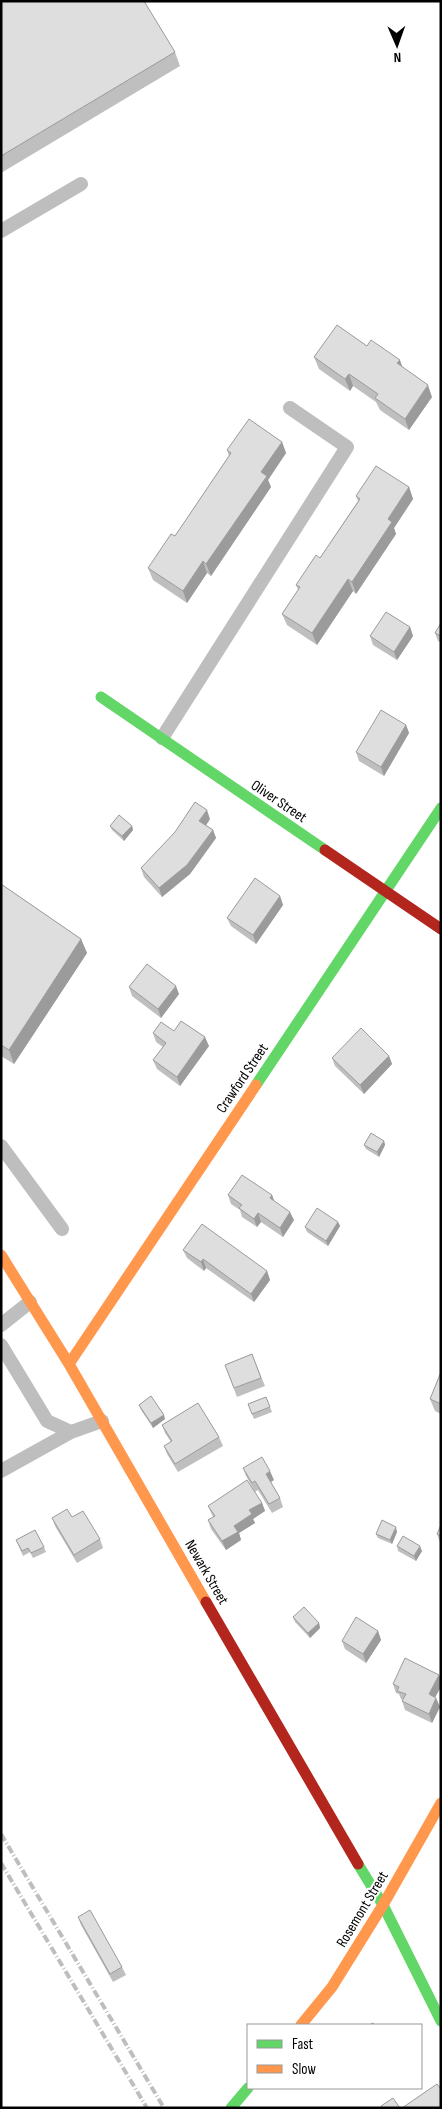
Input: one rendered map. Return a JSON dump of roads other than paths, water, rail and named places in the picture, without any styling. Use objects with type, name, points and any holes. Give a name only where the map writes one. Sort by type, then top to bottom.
[{"type":"street","name":"Oliver Street","points":[[101,697],[441,929]]},
{"type":"street","name":"Crawford Street","points":[[69,1364],[441,808]]},
{"type":"street","name":"Newark Street","points":[[1,1255],[69,1364],[339,1832],[384,1905],[441,2021]]},
{"type":"street","name":"Rosemont Street","points":[[302,2024],[332,1987],[384,1905],[441,1803]]},
{"type":"street","points":[[230,2108],[247,2089]]},
{"type":"lane","points":[[1,231],[81,184]]},
{"type":"lane","points":[[162,738],[347,447],[290,408]]},
{"type":"lane","points":[[1,1146],[62,1229]]},
{"type":"lane","points":[[1,1282],[16,1281]]},
{"type":"lane","points":[[1,1325],[30,1302]]},
{"type":"lane","points":[[1,1345],[47,1421],[71,1432]]},
{"type":"lane","points":[[1,1471],[71,1432],[102,1421]]},
{"type":"railway","points":[[1,1834],[164,2108]]},
{"type":"railway","points":[[1,1863],[147,2108]]}]
